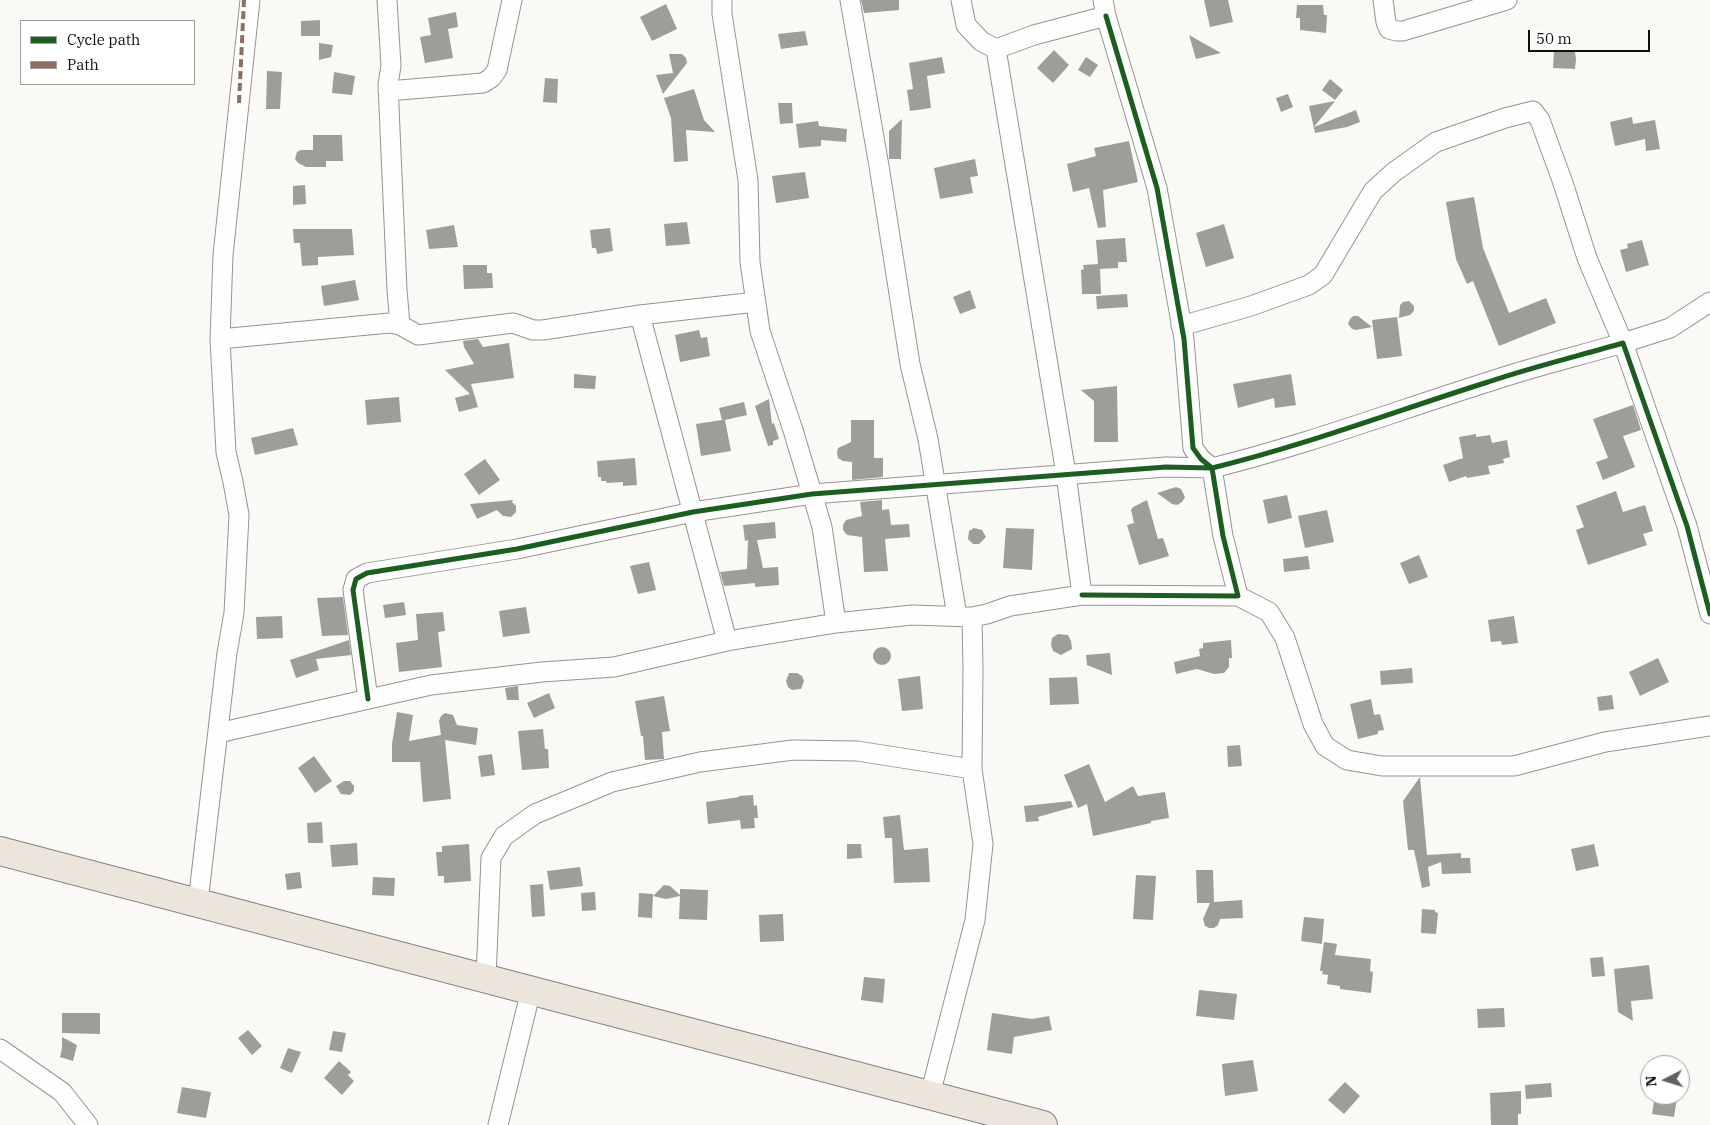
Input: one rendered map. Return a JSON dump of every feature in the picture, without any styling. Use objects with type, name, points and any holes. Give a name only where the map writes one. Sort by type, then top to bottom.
[{"type":"main road","points":[[0,851],[1043,1125]]},
{"type":"street","points":[[198,902],[227,653],[234,613],[239,515],[234,482],[226,452],[220,339],[223,255],[250,0]]},
{"type":"street","points":[[387,0],[391,66],[388,91],[396,290],[400,325]]},
{"type":"street","points":[[388,91],[483,82],[491,78],[497,70],[512,0]]},
{"type":"street","points":[[722,0],[722,14],[748,180],[750,262],[760,331],[822,527],[836,623]]},
{"type":"street","points":[[850,0],[881,175],[910,364],[928,439],[973,669],[972,769],[983,844],[975,920],[930,1095]]},
{"type":"street","points":[[961,0],[966,25],[981,41],[996,49],[1104,8],[1157,188],[1181,326],[1193,448],[1201,459],[1212,468],[1223,536],[1238,596]]},
{"type":"street","points":[[1383,0],[1386,22],[1389,28],[1396,31],[1507,0]]},
{"type":"street","points":[[996,49],[1066,474],[1082,595]]},
{"type":"street","points":[[1181,326],[1250,306],[1309,285],[1323,275],[1373,191],[1394,172],[1436,142],[1505,118],[1533,111],[1540,120],[1587,258],[1623,343],[1688,526],[1710,614]]},
{"type":"street","points":[[220,339],[382,323],[400,325],[418,335],[513,323],[533,330],[544,330],[640,315],[756,302]]},
{"type":"street","points":[[368,699],[353,590],[356,579],[367,574],[516,549],[692,512],[812,494],[1166,467],[1212,468],[1332,434],[1489,381],[1670,328],[1710,302]]},
{"type":"street","points":[[640,315],[727,641]]},
{"type":"street","points":[[218,733],[430,685],[542,672],[614,667],[727,641],[836,623],[912,615],[964,616],[987,614],[1010,606],[1082,595],[1238,596],[1269,612],[1285,638],[1313,724],[1325,746],[1347,760],[1382,766],[1514,766],[1605,742],[1710,726]]},
{"type":"street","points":[[486,978],[491,858],[504,836],[534,814],[612,782],[700,762],[793,750],[857,751],[972,769]]},
{"type":"street","points":[[498,1125],[531,990]]},
{"type":"street","points":[[0,1049],[62,1092],[88,1125]]},
{"type":"building","points":[[861,0],[899,0],[899,10],[864,13]]},
{"type":"building","points":[[1204,0],[1228,0],[1233,22],[1210,27]]},
{"type":"building","points":[[666,4],[677,29],[652,41],[640,17]]},
{"type":"building","points":[[1297,5],[1323,5],[1324,15],[1327,15],[1326,33],[1300,30],[1300,18],[1296,18]]},
{"type":"building","points":[[456,12],[458,27],[448,29],[453,58],[425,63],[420,37],[431,35],[428,18]]},
{"type":"building","points":[[320,20],[320,36],[301,36],[301,21]]},
{"type":"building","points":[[805,31],[808,45],[781,49],[778,34]]},
{"type":"building","points":[[1189,35],[1221,53],[1196,59]]},
{"type":"building","points":[[319,43],[333,45],[331,57],[319,60]]},
{"type":"building","points":[[1054,50],[1069,65],[1053,83],[1037,68]]},
{"type":"building","points":[[1554,50],[1575,52],[1575,69],[1553,68]]},
{"type":"building","points":[[669,54],[682,54],[686,58],[687,63],[663,94],[656,75],[673,73]]},
{"type":"building","points":[[942,57],[945,73],[927,76],[931,108],[910,111],[907,90],[913,89],[909,63]]},
{"type":"building","points":[[1086,57],[1098,65],[1090,77],[1078,70]]},
{"type":"building","points":[[267,71],[282,72],[280,109],[266,109]]},
{"type":"building","points":[[334,72],[355,76],[352,95],[332,93]]},
{"type":"building","points":[[545,78],[558,79],[557,103],[543,102]]},
{"type":"building","points":[[1330,79],[1343,90],[1335,100],[1322,90]]},
{"type":"building","points":[[694,89],[704,120],[715,132],[686,130],[688,161],[674,162],[671,118],[664,98]]},
{"type":"building","points":[[1288,94],[1293,107],[1281,112],[1276,98]]},
{"type":"building","points":[[1335,101],[1314,127],[1356,110],[1360,122],[1347,127],[1315,133],[1309,106]]},
{"type":"building","points":[[778,103],[792,103],[793,123],[780,124]]},
{"type":"building","points":[[1632,117],[1633,124],[1655,120],[1660,149],[1646,151],[1645,139],[1615,146],[1610,122]]},
{"type":"building","points":[[902,119],[901,159],[889,159],[889,131]]},
{"type":"building","points":[[818,121],[819,126],[847,129],[846,142],[821,140],[821,146],[799,148],[796,124]]},
{"type":"building","points":[[313,135],[342,135],[343,161],[326,161],[326,167],[306,167],[298,163],[295,159],[297,152],[313,150]]},
{"type":"building","points":[[1129,141],[1138,182],[1103,190],[1106,227],[1098,228],[1089,188],[1073,192],[1067,164],[1096,156],[1094,148]]},
{"type":"building","points":[[975,159],[978,176],[970,177],[973,193],[940,199],[934,168]]},
{"type":"building","points":[[805,172],[809,198],[776,203],[772,176]]},
{"type":"building","points":[[305,185],[306,204],[293,205],[293,186]]},
{"type":"building","points":[[1474,197],[1483,248],[1509,313],[1546,298],[1556,323],[1499,346],[1473,281],[1467,284],[1456,259],[1446,202]]},
{"type":"building","points":[[687,222],[690,244],[666,246],[664,224]]},
{"type":"building","points":[[1224,224],[1234,258],[1206,267],[1196,233]]},
{"type":"building","points":[[454,225],[458,247],[429,249],[426,230]]},
{"type":"building","points":[[610,228],[613,251],[597,254],[596,248],[592,248],[590,230]]},
{"type":"building","points":[[293,229],[352,229],[354,255],[318,257],[318,265],[302,266],[300,243],[294,243]]},
{"type":"building","points":[[1125,238],[1127,262],[1118,262],[1118,268],[1100,269],[1101,294],[1082,294],[1081,270],[1084,269],[1083,265],[1098,264],[1096,240]]},
{"type":"building","points":[[1642,240],[1649,265],[1626,272],[1620,250],[1628,248],[1627,244]]},
{"type":"building","points":[[463,265],[487,265],[487,273],[492,273],[493,288],[464,289]]},
{"type":"building","points":[[355,280],[359,300],[324,306],[321,286]]},
{"type":"building","points":[[970,290],[976,308],[960,314],[953,297]]},
{"type":"building","points":[[1127,294],[1128,307],[1097,309],[1096,296]]},
{"type":"building","points":[[1409,301],[1414,306],[1414,311],[1410,315],[1399,318],[1400,305],[1403,302]]},
{"type":"building","points":[[1353,316],[1358,316],[1372,327],[1352,329],[1348,324]]},
{"type":"building","points":[[1397,317],[1402,356],[1377,359],[1372,320]]},
{"type":"building","points":[[699,330],[701,338],[707,337],[710,356],[680,362],[675,335]]},
{"type":"building","points":[[478,339],[483,347],[509,343],[514,378],[471,384],[478,407],[459,412],[455,398],[470,394],[445,370],[474,364],[464,347],[463,341]]},
{"type":"building","points":[[574,374],[596,376],[595,389],[574,388]]},
{"type":"building","points":[[1291,374],[1296,405],[1275,408],[1274,398],[1238,408],[1233,384]]},
{"type":"building","points":[[1117,386],[1118,442],[1094,442],[1094,401],[1081,390]]},
{"type":"building","points":[[399,397],[401,422],[367,425],[365,400]]},
{"type":"building","points":[[769,399],[772,424],[774,423],[779,439],[773,441],[773,445],[768,446],[755,406]]},
{"type":"building","points":[[744,402],[747,415],[725,420],[731,451],[701,456],[696,424],[722,420],[719,408]]},
{"type":"building","points":[[1633,405],[1641,430],[1623,436],[1635,467],[1603,480],[1596,462],[1608,458],[1593,419]]},
{"type":"building","points":[[851,420],[874,420],[874,458],[883,458],[883,477],[852,480],[852,462],[843,461],[838,458],[838,448],[851,442]]},
{"type":"building","points":[[293,428],[298,445],[255,455],[251,438]]},
{"type":"building","points":[[1476,434],[1476,437],[1490,435],[1492,443],[1507,440],[1510,457],[1503,459],[1504,463],[1488,466],[1490,474],[1467,478],[1466,476],[1449,482],[1443,465],[1463,458],[1459,437]]},
{"type":"building","points":[[635,458],[637,485],[623,486],[623,482],[607,483],[606,481],[601,481],[601,477],[598,477],[597,461]]},
{"type":"building","points":[[485,459],[500,480],[479,495],[464,474]]},
{"type":"building","points":[[1176,487],[1181,489],[1185,497],[1177,505],[1172,504],[1157,493]]},
{"type":"building","points":[[1616,491],[1623,512],[1645,505],[1653,531],[1643,534],[1647,545],[1588,565],[1576,530],[1584,527],[1576,506]]},
{"type":"building","points":[[1287,495],[1292,518],[1268,524],[1263,500]]},
{"type":"building","points":[[513,500],[516,512],[511,517],[503,516],[497,510],[477,519],[470,504]]},
{"type":"building","points":[[882,500],[882,510],[889,509],[891,525],[909,524],[910,537],[885,539],[888,571],[864,572],[862,537],[847,535],[843,530],[843,525],[846,520],[862,516],[860,502]]},
{"type":"building","points":[[1147,500],[1158,539],[1163,538],[1169,556],[1139,565],[1127,525],[1134,523],[1131,510],[1133,507]]},
{"type":"building","points":[[1327,510],[1334,542],[1305,548],[1298,516]]},
{"type":"building","points":[[775,522],[776,538],[757,540],[763,568],[778,567],[779,585],[755,587],[755,583],[724,586],[720,572],[747,569],[748,540],[745,541],[743,525]]},
{"type":"building","points":[[974,528],[982,530],[986,537],[979,544],[973,544],[968,539],[969,531]]},
{"type":"building","points":[[1006,528],[1034,529],[1032,570],[1003,568]]},
{"type":"building","points":[[1419,555],[1428,577],[1409,584],[1400,563]]},
{"type":"building","points":[[1308,556],[1310,569],[1284,572],[1283,559]]},
{"type":"building","points":[[649,562],[656,590],[638,594],[630,566]]},
{"type":"building","points":[[343,597],[348,635],[322,636],[317,598]]},
{"type":"building","points":[[404,602],[406,615],[385,618],[383,605]]},
{"type":"building","points":[[526,607],[530,633],[503,637],[499,611]]},
{"type":"building","points":[[443,612],[445,631],[438,632],[442,667],[399,672],[396,643],[418,640],[416,614]]},
{"type":"building","points":[[282,616],[283,638],[257,639],[256,617]]},
{"type":"building","points":[[1514,616],[1518,643],[1502,645],[1501,641],[1491,642],[1488,620]]},
{"type":"building","points":[[1058,634],[1068,635],[1071,641],[1072,649],[1061,655],[1053,651],[1051,645],[1052,638]]},
{"type":"building","points":[[349,640],[351,655],[316,659],[319,670],[296,678],[290,660]]},
{"type":"building","points":[[1231,640],[1232,658],[1229,658],[1229,667],[1224,673],[1214,674],[1197,669],[1176,674],[1174,662],[1200,656],[1199,649],[1203,648],[1203,643]]},
{"type":"building","points":[[882,647],[888,650],[891,656],[888,662],[882,665],[876,662],[873,656],[876,650]]},
{"type":"building","points":[[1110,653],[1112,675],[1087,665],[1086,655]]},
{"type":"building","points":[[1658,658],[1669,682],[1640,696],[1629,672]]},
{"type":"building","points":[[1412,668],[1413,683],[1381,685],[1380,671]]},
{"type":"building","points":[[789,673],[797,673],[802,676],[804,681],[801,689],[792,690],[788,687],[786,681]]},
{"type":"building","points":[[920,676],[923,709],[902,711],[898,679]]},
{"type":"building","points":[[1077,677],[1079,704],[1050,705],[1049,678]]},
{"type":"building","points":[[518,686],[519,700],[507,700],[505,688]]},
{"type":"building","points":[[549,693],[555,708],[534,718],[527,703]]},
{"type":"building","points":[[1612,695],[1614,709],[1599,711],[1597,697]]},
{"type":"building","points":[[664,696],[670,731],[662,732],[664,759],[645,760],[643,736],[641,736],[635,701]]},
{"type":"building","points":[[1371,699],[1374,715],[1380,714],[1384,730],[1378,731],[1378,734],[1358,739],[1350,704]]},
{"type":"building","points":[[397,712],[413,715],[409,741],[441,735],[439,721],[445,713],[453,715],[457,725],[478,728],[476,745],[445,740],[451,799],[423,802],[420,762],[392,762],[392,744]]},
{"type":"building","points":[[543,729],[545,749],[548,749],[549,768],[522,770],[518,731]]},
{"type":"building","points":[[1240,745],[1242,766],[1228,767],[1227,746]]},
{"type":"building","points":[[492,754],[495,775],[481,777],[478,756]]},
{"type":"building","points":[[314,756],[332,781],[315,793],[298,768]]},
{"type":"building","points":[[1089,764],[1105,802],[1133,786],[1138,796],[1165,792],[1169,818],[1093,836],[1087,804],[1078,808],[1064,775]]},
{"type":"building","points":[[1420,777],[1427,855],[1461,853],[1461,858],[1470,858],[1471,873],[1442,874],[1441,862],[1428,867],[1430,886],[1422,888],[1414,850],[1408,850],[1403,801]]},
{"type":"building","points":[[344,781],[350,781],[354,786],[354,791],[350,795],[341,794],[336,786]]},
{"type":"building","points":[[753,795],[754,806],[757,805],[758,818],[754,818],[755,828],[741,829],[740,820],[708,824],[706,802]]},
{"type":"building","points":[[1071,801],[1073,807],[1038,817],[1039,821],[1026,822],[1024,806]]},
{"type":"building","points":[[900,815],[904,850],[928,848],[930,882],[894,883],[892,838],[885,838],[883,817]]},
{"type":"building","points":[[322,822],[323,843],[308,843],[307,823]]},
{"type":"building","points":[[357,843],[358,865],[332,867],[330,845]]},
{"type":"building","points":[[469,844],[471,881],[444,883],[444,876],[438,876],[436,852],[442,852],[442,846]]},
{"type":"building","points":[[847,844],[861,844],[862,858],[847,859]]},
{"type":"building","points":[[1594,844],[1599,866],[1576,871],[1571,849]]},
{"type":"building","points":[[580,867],[583,886],[550,890],[547,871]]},
{"type":"building","points":[[1196,870],[1213,870],[1214,902],[1242,900],[1243,918],[1220,919],[1218,925],[1214,928],[1205,926],[1203,919],[1210,903],[1197,903]]},
{"type":"building","points":[[300,872],[302,888],[287,890],[285,874]]},
{"type":"building","points":[[1136,875],[1156,876],[1153,920],[1133,919]]},
{"type":"building","points":[[373,877],[395,878],[394,896],[372,895]]},
{"type":"building","points":[[543,884],[545,916],[532,917],[530,885]]},
{"type":"building","points":[[664,885],[670,886],[680,895],[680,889],[708,890],[707,920],[679,919],[680,896],[666,899],[653,896]]},
{"type":"building","points":[[595,892],[596,910],[582,911],[581,893]]},
{"type":"building","points":[[639,893],[653,894],[652,918],[638,917]]},
{"type":"building","points":[[1422,909],[1435,910],[1438,913],[1436,934],[1421,933]]},
{"type":"building","points":[[783,914],[784,941],[760,942],[759,915]]},
{"type":"building","points":[[1304,917],[1324,919],[1322,944],[1301,941]]},
{"type":"building","points":[[1324,942],[1337,944],[1335,955],[1371,959],[1370,971],[1373,972],[1371,993],[1340,989],[1340,986],[1327,984],[1328,975],[1322,974],[1323,971],[1320,971]]},
{"type":"building","points":[[1603,957],[1605,976],[1592,977],[1590,958]]},
{"type":"building","points":[[1649,965],[1653,999],[1631,1001],[1633,1021],[1618,1012],[1614,969]]},
{"type":"building","points":[[864,977],[885,979],[883,1003],[861,1000]]},
{"type":"building","points":[[1199,990],[1237,994],[1234,1020],[1196,1016]]},
{"type":"building","points":[[1504,1008],[1505,1027],[1478,1028],[1477,1009]]},
{"type":"building","points":[[62,1013],[100,1013],[100,1034],[62,1033]]},
{"type":"building","points":[[992,1013],[1032,1019],[1049,1016],[1052,1030],[1014,1037],[1012,1054],[987,1050]]},
{"type":"building","points":[[248,1030],[262,1046],[252,1055],[238,1038]]},
{"type":"building","points":[[333,1031],[346,1033],[342,1052],[329,1050]]},
{"type":"building","points":[[62,1037],[77,1045],[73,1061],[60,1057]]},
{"type":"building","points":[[288,1048],[301,1052],[292,1073],[280,1068]]},
{"type":"building","points":[[1253,1060],[1258,1091],[1225,1096],[1222,1064]]},
{"type":"building","points":[[339,1061],[351,1072],[348,1075],[354,1081],[342,1095],[324,1078]]},
{"type":"building","points":[[1345,1082],[1360,1096],[1344,1114],[1328,1100]]},
{"type":"building","points":[[1551,1083],[1552,1097],[1526,1099],[1525,1085]]},
{"type":"building","points":[[182,1087],[211,1092],[206,1118],[177,1113]]},
{"type":"building","points":[[1521,1091],[1521,1114],[1518,1114],[1518,1125],[1491,1125],[1490,1093]]},
{"type":"building","points":[[1653,1105],[1676,1105],[1674,1117],[1652,1114]]},
{"type":"marked path","points":[[239,103],[244,0]]},
{"type":"cycle path","points":[[368,699],[353,590],[356,579],[367,573],[517,549],[693,512],[812,494],[1166,467],[1212,468],[1201,459],[1193,448],[1184,339],[1157,188],[1106,16]]},
{"type":"cycle path","points":[[1082,595],[1238,596],[1223,536],[1212,468],[1316,438],[1521,371],[1623,343],[1687,526],[1710,614]]}]
